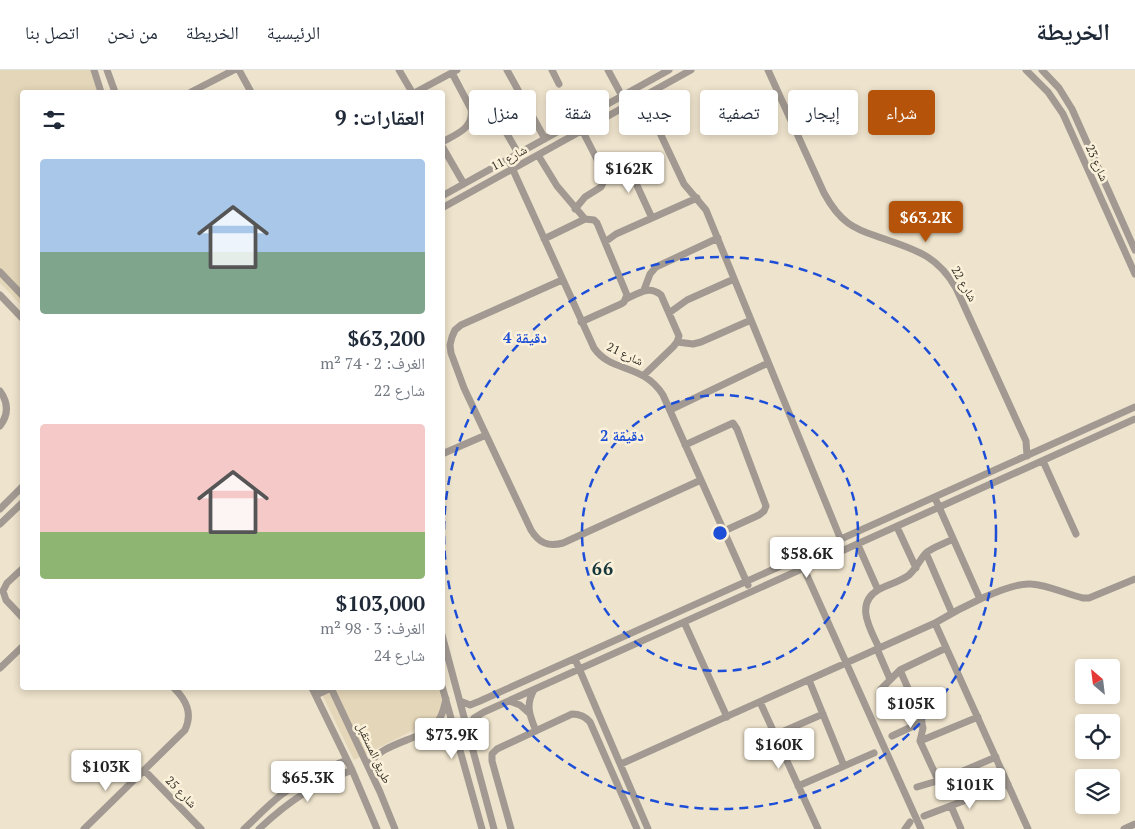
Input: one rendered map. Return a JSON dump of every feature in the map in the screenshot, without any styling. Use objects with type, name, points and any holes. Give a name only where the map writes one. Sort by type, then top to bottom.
[{"type":"street","points":[[94,70],[100,90]]},
{"type":"street","points":[[107,70],[114,90]]},
{"type":"street","points":[[196,90],[234,70]]},
{"type":"street","points":[[239,70],[250,90]]},
{"type":"street","points":[[399,70],[411,90]]},
{"type":"street","points":[[507,70],[545,139]]},
{"type":"street","points":[[552,70],[559,84]]},
{"type":"street","points":[[608,70],[619,90]]},
{"type":"street","name":"شارع 11","points":[[655,90],[691,70]]},
{"type":"street","name":"شارع 22","points":[[768,70],[824,193],[834,210],[848,223],[865,232],[926,255],[948,275],[956,288],[1026,442],[1027,456]]},
{"type":"street","name":"شارع 23","points":[[1026,70],[1048,92],[1062,114],[1135,274]]},
{"type":"street","name":"شارع 23","points":[[1042,70],[1058,88],[1072,109],[1133,239],[1135,250]]},
{"type":"street","points":[[420,90],[455,71],[469,102]]},
{"type":"street","points":[[667,71],[671,81]]},
{"type":"street","name":"شارع 11","points":[[633,90],[667,71]]},
{"type":"street","name":"شارع 11","points":[[445,194],[619,98]]},
{"type":"street","points":[[445,142],[468,127],[469,124]]},
{"type":"street","points":[[507,135],[518,154]]},
{"type":"street","name":"شارع 11","points":[[445,206],[573,135]]},
{"type":"street","points":[[575,209],[585,197],[601,187],[605,175],[585,135]]},
{"type":"street","points":[[661,135],[684,184],[706,210],[841,540]]},
{"type":"street","points":[[445,149],[464,184]]},
{"type":"street","points":[[538,155],[557,186],[585,219]]},
{"type":"street","name":"شارع 21","points":[[508,159],[594,348],[604,359],[644,375],[658,387],[751,592]]},
{"type":"street","points":[[605,175],[621,166],[628,166],[652,218]]},
{"type":"street","points":[[605,242],[616,234],[696,198]]},
{"type":"street","points":[[544,239],[585,219],[594,220],[627,290],[626,298]]},
{"type":"street","points":[[644,290],[650,274],[656,267],[718,238]]},
{"type":"street","points":[[1121,244],[1133,239]]},
{"type":"street","points":[[0,272],[20,293]]},
{"type":"street","points":[[668,313],[687,300],[734,279]]},
{"type":"street","points":[[562,280],[474,318],[462,325],[452,337],[451,353],[464,388],[536,539],[554,546],[563,543],[701,480]]},
{"type":"street","points":[[581,322],[621,304],[626,298],[644,290],[650,289],[661,295],[679,336],[677,342],[644,375]]},
{"type":"street","points":[[0,295],[20,316]]},
{"type":"street","points":[[677,342],[685,344],[701,342],[751,320]]},
{"type":"street","points":[[670,410],[768,363]]},
{"type":"street","points":[[0,391],[5,398],[7,409],[0,426]]},
{"type":"street","points":[[460,701],[470,705],[480,702],[1135,408]]},
{"type":"street","points":[[468,732],[474,718],[484,712],[1135,419]]},
{"type":"street","points":[[685,445],[733,423],[737,429],[766,506],[759,515],[724,531]]},
{"type":"street","points":[[445,453],[486,435]]},
{"type":"street","points":[[1071,437],[1076,446]]},
{"type":"street","points":[[1043,461],[1076,534]]},
{"type":"street","points":[[0,509],[20,489]]},
{"type":"street","points":[[935,498],[980,599]]},
{"type":"street","points":[[0,524],[20,505]]},
{"type":"street","points":[[897,527],[916,568]]},
{"type":"street","points":[[890,679],[865,617],[869,599],[878,590],[907,576],[916,568],[926,553],[953,539]]},
{"type":"street","points":[[858,545],[878,590]]},
{"type":"street","points":[[926,553],[952,613]]},
{"type":"street","points":[[804,569],[921,829]]},
{"type":"street","points":[[20,571],[7,583],[3,591],[6,600],[20,615]]},
{"type":"street","points":[[621,764],[935,623],[980,599],[1026,584],[1036,584],[1083,598],[1089,598],[1134,582]]},
{"type":"street","points":[[684,622],[727,717]]},
{"type":"street","points":[[935,623],[1028,829]]},
{"type":"street","points":[[445,646],[494,829]]},
{"type":"street","points":[[881,688],[900,670],[946,648]]},
{"type":"street","points":[[0,668],[20,649]]},
{"type":"street","points":[[575,659],[648,829]]},
{"type":"street","points":[[900,670],[922,722],[920,741],[938,780]]},
{"type":"street","points":[[808,680],[844,766]]},
{"type":"street","points":[[528,713],[528,703],[534,689]]},
{"type":"street","points":[[84,829],[185,730],[189,716],[186,703],[176,690]]},
{"type":"street","points":[[313,690],[352,770],[377,829]]},
{"type":"street","points":[[316,695],[327,690]]},
{"type":"street","name":"طريق المستقبل","points":[[332,690],[362,752],[395,829]]},
{"type":"street","points":[[443,690],[482,829]]},
{"type":"street","points":[[368,766],[378,753],[431,728],[440,718],[446,699]]},
{"type":"street","points":[[508,701],[520,705],[528,713],[536,731]]},
{"type":"street","points":[[480,702],[484,712]]},
{"type":"street","points":[[760,702],[818,829]]},
{"type":"street","points":[[511,829],[492,762],[492,754],[497,749],[572,714],[582,715],[587,718],[637,829]]},
{"type":"street","points":[[775,735],[823,714]]},
{"type":"street","points":[[920,741],[978,717]]},
{"type":"street","points":[[892,736],[922,722]]},
{"type":"street","points":[[431,728],[445,732],[458,740]]},
{"type":"street","points":[[362,752],[378,753]]},
{"type":"street","points":[[798,786],[874,753]]},
{"type":"street","points":[[917,787],[944,779],[996,756]]},
{"type":"street","points":[[244,829],[292,788],[326,769],[347,760]]},
{"type":"street","name":"شارع 25","points":[[144,770],[201,829]]},
{"type":"street","points":[[259,829],[292,800],[352,770]]},
{"type":"street","points":[[924,816],[1008,784]]},
{"type":"street","points":[[951,806],[962,829]]},
{"type":"street","points":[[905,829],[910,822]]},
{"type":"street","points":[[1124,829],[1135,824]]},
{"type":"shaded area","points":[[0,70],[95,70],[102,90],[20,90],[20,304],[0,283]]},
{"type":"shaded area","points":[[445,685],[452,711],[354,760],[320,690],[445,690]]},
{"type":"district","name":"66","points":[[603,569]]}]
